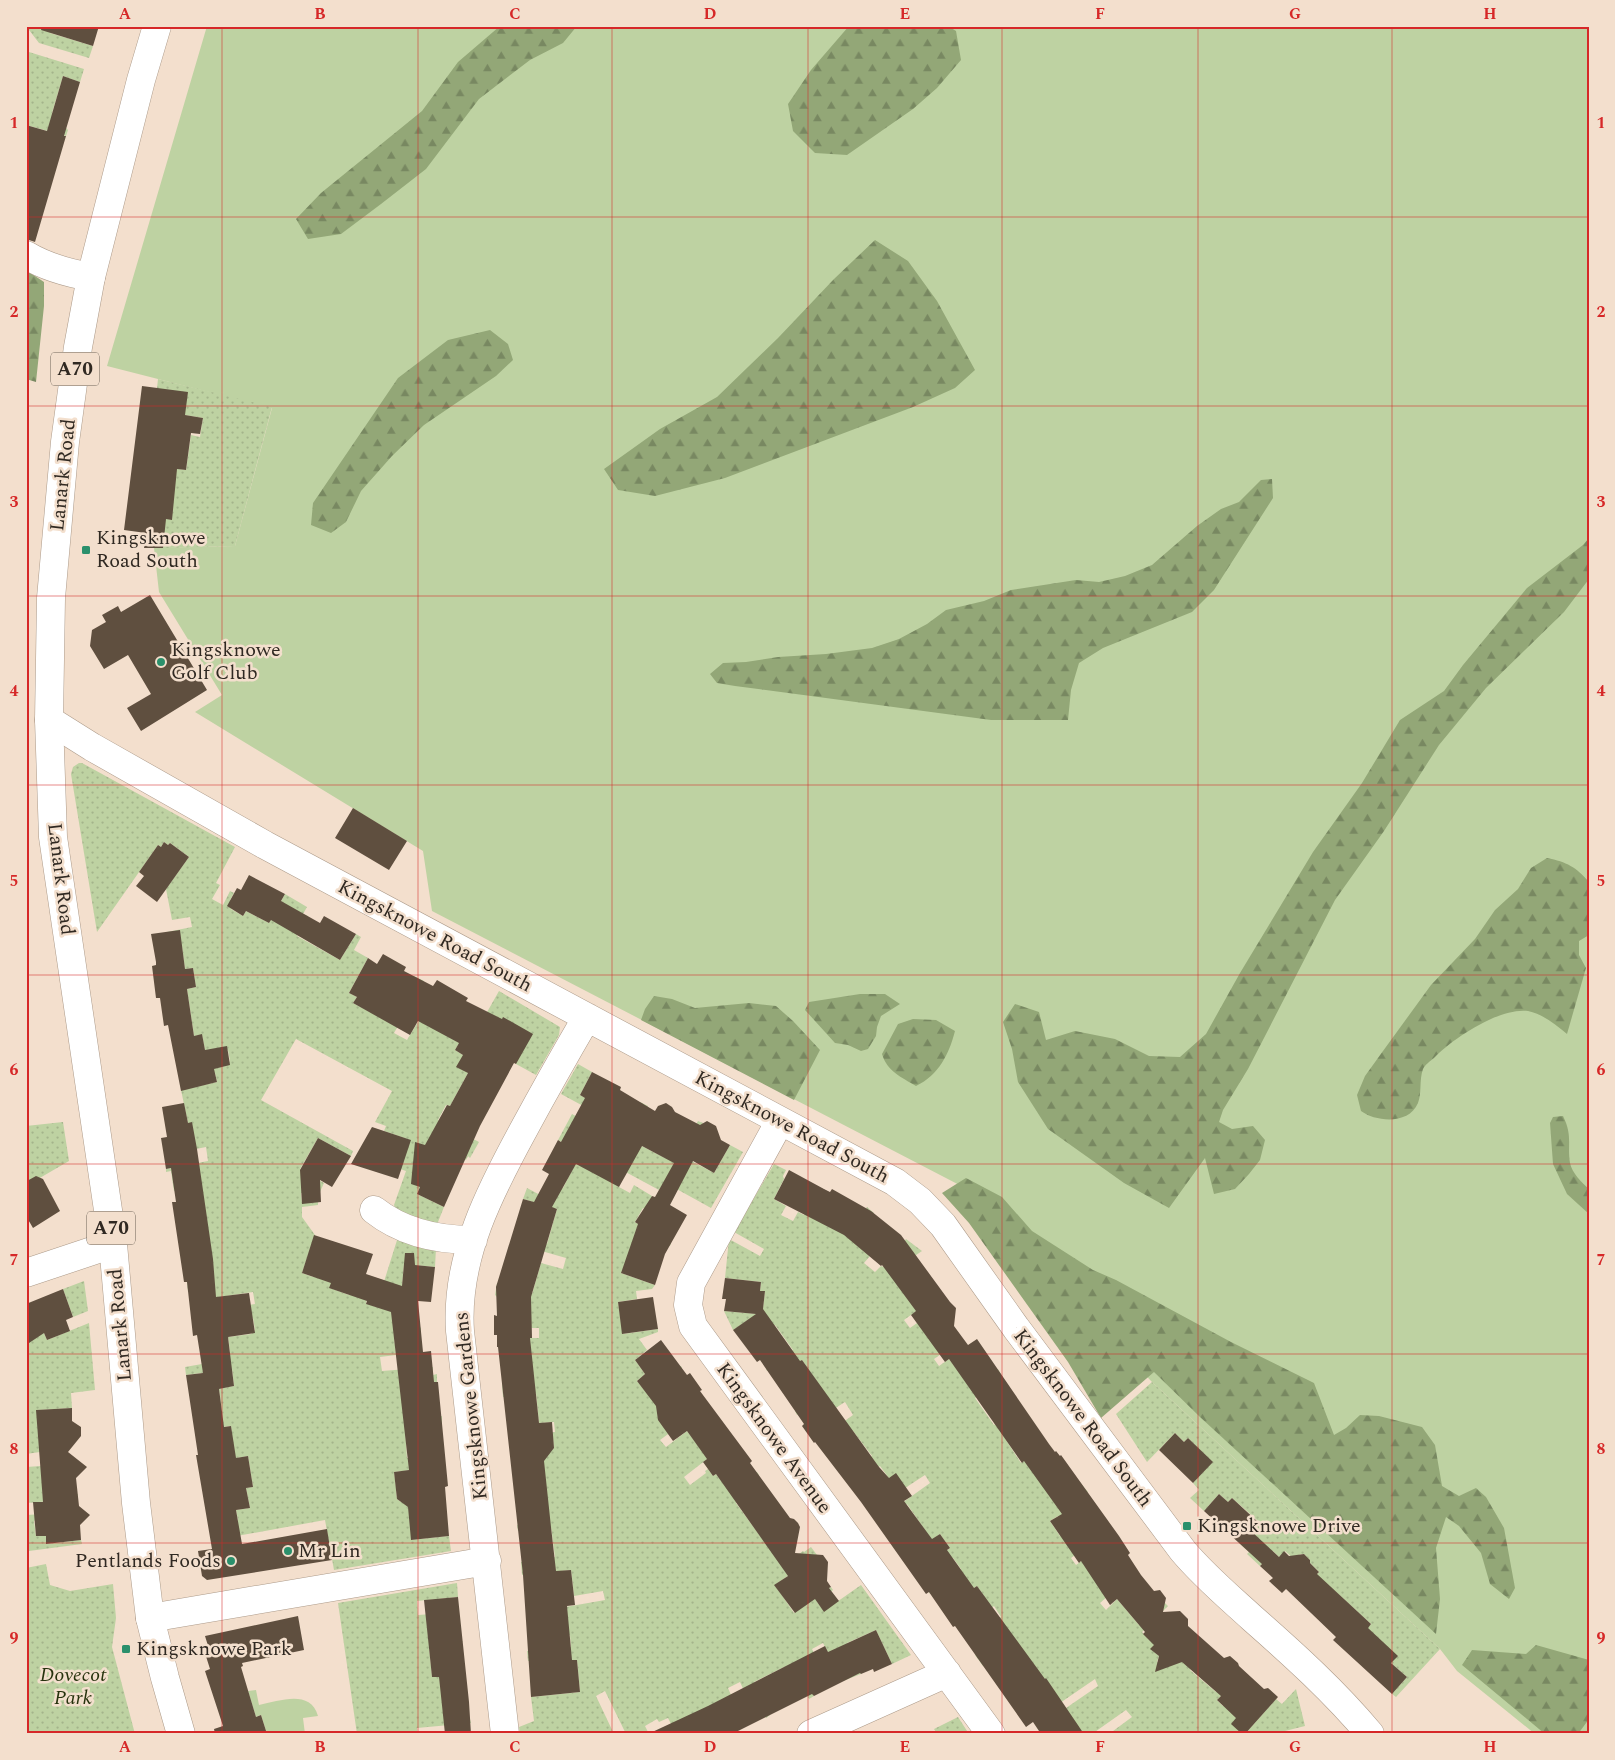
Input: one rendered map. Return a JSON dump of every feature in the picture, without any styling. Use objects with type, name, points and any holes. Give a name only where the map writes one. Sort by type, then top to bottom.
[{"type":"street","name":"Lanark Road","points":[[157,26],[141,80],[91,277],[78,347],[65,442],[51,598],[48,720],[53,837],[113,1244],[134,1484],[150,1618],[181,1734]]},
{"type":"street","points":[[26,255],[36,261],[65,272],[91,277]]},
{"type":"street","name":"Kingsknowe Road South","points":[[48,720],[265,845],[895,1182],[920,1201],[934,1214],[953,1238],[1022,1336],[1183,1551],[1207,1577],[1342,1702],[1370,1734]]},
{"type":"street","name":"Kingsknowe Gardens","points":[[505,1734],[460,1321],[461,1295],[473,1240],[485,1204],[502,1169],[586,1017]]},
{"type":"street","name":"Kingsknowe Avenue","points":[[780,1121],[691,1283],[688,1295],[688,1313],[693,1326],[707,1346],[991,1734]]},
{"type":"street","points":[[374,1210],[387,1220],[411,1231],[433,1237],[473,1240]]},
{"type":"street","points":[[26,1273],[113,1244]]},
{"type":"street","points":[[150,1618],[487,1561]]},
{"type":"street","points":[[811,1734],[947,1673]]},
{"type":"green space","points":[[26,26],[52,26],[50,33],[93,46],[89,58],[39,43]]},
{"type":"green space","points":[[207,26],[1589,26],[1589,1734],[1535,1734],[1457,1671],[1440,1649],[1152,1382],[969,1190],[432,911],[423,851],[195,712],[222,695],[159,592],[154,548],[235,546],[272,408],[107,366]]},
{"type":"green space","points":[[500,26],[577,26],[563,43],[530,60],[479,99],[426,169],[341,234],[308,239],[296,219],[321,193],[422,111],[458,62]]},
{"type":"green space","points":[[849,26],[948,26],[956,31],[961,60],[937,88],[913,109],[847,155],[815,153],[793,131],[788,104],[811,70]]},
{"type":"green space","points":[[29,52],[84,69],[80,82],[63,76],[52,113],[68,130],[66,136],[26,125],[26,58]]},
{"type":"green space","points":[[875,240],[908,261],[937,301],[975,370],[955,388],[913,407],[725,478],[655,496],[618,490],[604,469],[660,429],[717,397]]},
{"type":"green space","points":[[26,270],[44,282],[44,306],[36,382],[26,379]]},
{"type":"green space","points":[[490,330],[508,344],[513,360],[496,376],[424,425],[392,456],[361,491],[346,522],[331,533],[311,525],[313,503],[398,378],[448,340]]},
{"type":"green space","points":[[158,379],[272,407],[235,546],[163,548],[164,535],[157,534],[136,463],[186,470],[191,435],[200,437],[203,418],[185,415],[157,388]]},
{"type":"green space","points":[[1272,479],[1273,498],[1214,590],[1192,612],[1103,648],[1079,663],[1071,690],[1068,720],[991,720],[735,686],[717,683],[710,674],[723,663],[872,648],[899,639],[927,624],[946,610],[984,601],[1011,590],[1076,580],[1099,582],[1125,576],[1152,565],[1197,526],[1221,509],[1239,502],[1261,480]]},
{"type":"green space","points":[[1589,538],[1589,579],[1564,612],[1486,688],[1439,745],[1384,831],[1335,900],[1248,1069],[1223,1110],[1219,1122],[1232,1129],[1253,1126],[1265,1140],[1260,1160],[1249,1174],[1235,1189],[1214,1194],[1205,1158],[1169,1208],[1124,1183],[1048,1129],[1018,1082],[1012,1049],[1003,1022],[1015,1004],[1039,1012],[1046,1040],[1075,1031],[1115,1039],[1149,1056],[1180,1057],[1206,1034],[1240,973],[1313,852],[1362,783],[1400,720],[1444,691],[1463,665],[1527,588],[1583,545]]},
{"type":"green space","points":[[79,763],[235,847],[216,883],[220,885],[212,899],[223,905],[230,891],[234,893],[230,900],[234,902],[231,909],[243,916],[246,911],[269,923],[285,894],[307,907],[303,914],[308,916],[297,936],[340,960],[356,934],[361,937],[354,950],[368,958],[349,993],[357,997],[353,1003],[389,1022],[414,976],[424,981],[394,1033],[407,1040],[421,1017],[464,1035],[455,1050],[463,1055],[468,1073],[450,1106],[446,1105],[438,1120],[479,1142],[470,1158],[468,1156],[466,1160],[433,1142],[432,1161],[417,1194],[444,1207],[436,1227],[396,1210],[394,1205],[406,1171],[400,1169],[410,1140],[384,1131],[386,1126],[375,1122],[392,1091],[296,1039],[261,1100],[353,1151],[351,1156],[318,1138],[300,1169],[324,1183],[320,1192],[301,1193],[302,1203],[318,1202],[318,1205],[302,1207],[302,1217],[315,1235],[302,1273],[313,1277],[334,1276],[330,1288],[349,1295],[374,1277],[366,1303],[376,1307],[398,1237],[436,1248],[435,1267],[404,1264],[400,1310],[421,1328],[421,1333],[394,1336],[396,1355],[380,1357],[382,1371],[433,1367],[433,1375],[437,1374],[437,1417],[442,1416],[442,1424],[405,1428],[407,1458],[441,1455],[430,1468],[394,1472],[396,1487],[399,1487],[396,1490],[397,1499],[401,1502],[445,1498],[411,1540],[449,1536],[451,1551],[334,1570],[325,1520],[226,1538],[238,1520],[236,1510],[250,1508],[246,1488],[253,1487],[248,1456],[213,1462],[232,1434],[231,1426],[222,1427],[221,1420],[223,1420],[219,1389],[234,1386],[232,1369],[186,1375],[185,1367],[202,1364],[201,1357],[230,1352],[228,1337],[251,1334],[255,1330],[253,1318],[224,1309],[255,1304],[253,1292],[212,1298],[210,1289],[188,1292],[187,1282],[202,1187],[174,1191],[171,1171],[166,1172],[166,1169],[208,1161],[206,1147],[196,1149],[181,1090],[217,1082],[215,1073],[205,1070],[226,1066],[230,1061],[228,1050],[205,1050],[202,1035],[194,1036],[187,989],[196,987],[193,968],[185,969],[182,947],[169,944],[167,932],[192,927],[190,917],[172,920],[166,889],[189,857],[170,843],[168,845],[164,842],[161,847],[158,845],[97,932],[71,774],[73,767]]},
{"type":"green space","points":[[1547,858],[1571,866],[1589,882],[1589,935],[1579,941],[1579,955],[1586,968],[1567,1034],[1549,1020],[1534,1012],[1517,1011],[1504,1014],[1464,1034],[1442,1050],[1426,1065],[1422,1073],[1418,1103],[1414,1110],[1407,1115],[1400,1118],[1383,1119],[1367,1115],[1361,1111],[1357,1095],[1365,1076],[1431,985],[1475,939],[1495,910],[1518,889],[1531,868]]},
{"type":"green space","points":[[499,991],[560,1027],[559,1035],[536,1075],[516,1064],[503,1018],[483,1052],[469,1044]]},
{"type":"green space","points":[[860,994],[885,994],[900,1004],[881,1016],[876,1036],[868,1049],[861,1051],[848,1045],[835,1043],[805,1010],[809,1002]]},
{"type":"green space","points":[[654,996],[672,999],[695,1008],[749,1003],[776,1006],[820,1050],[794,1100],[641,1020],[645,1009]]},
{"type":"green space","points":[[913,1019],[936,1020],[955,1031],[950,1048],[942,1063],[931,1076],[916,1086],[891,1069],[882,1054],[898,1024]]},
{"type":"green space","points":[[578,1064],[592,1072],[580,1095],[614,1114],[640,1102],[648,1106],[630,1140],[665,1158],[687,1141],[698,1121],[703,1123],[684,1157],[714,1173],[730,1145],[743,1152],[711,1208],[664,1182],[659,1190],[607,1162],[619,1187],[630,1193],[634,1185],[652,1196],[649,1202],[649,1212],[643,1208],[635,1222],[671,1243],[670,1246],[641,1233],[621,1273],[655,1285],[652,1289],[636,1291],[637,1299],[618,1302],[623,1334],[658,1329],[658,1332],[639,1339],[647,1350],[635,1360],[645,1374],[637,1381],[646,1392],[681,1366],[682,1368],[670,1378],[709,1404],[660,1440],[666,1447],[687,1431],[705,1455],[734,1438],[684,1477],[690,1485],[706,1473],[705,1471],[708,1469],[713,1476],[716,1474],[730,1492],[757,1472],[759,1475],[736,1503],[782,1566],[811,1547],[817,1555],[775,1585],[794,1613],[831,1587],[833,1590],[817,1602],[824,1611],[861,1585],[911,1655],[892,1664],[876,1630],[847,1643],[861,1674],[843,1681],[823,1643],[812,1649],[816,1657],[798,1666],[814,1696],[809,1699],[804,1690],[797,1693],[784,1667],[754,1682],[770,1715],[766,1718],[758,1701],[750,1704],[740,1682],[728,1688],[731,1695],[676,1734],[668,1718],[659,1722],[657,1719],[645,1726],[649,1734],[626,1734],[605,1691],[596,1696],[614,1734],[520,1734],[519,1727],[534,1721],[531,1697],[580,1692],[577,1660],[531,1664],[531,1661],[528,1661],[527,1651],[571,1647],[570,1635],[559,1635],[526,1614],[605,1600],[603,1591],[574,1596],[571,1570],[522,1575],[521,1562],[555,1557],[551,1527],[518,1531],[517,1525],[534,1523],[543,1452],[554,1448],[553,1439],[550,1436],[540,1434],[555,1432],[554,1422],[539,1423],[536,1393],[503,1397],[502,1383],[528,1338],[539,1338],[539,1328],[532,1328],[495,1295],[497,1283],[532,1294],[541,1263],[563,1269],[566,1258],[510,1242],[547,1244],[557,1209],[523,1199],[527,1188],[542,1196],[563,1188],[581,1153],[558,1140],[572,1114],[592,1125],[598,1114],[561,1094]]},
{"type":"green space","points":[[1563,1116],[1569,1135],[1571,1167],[1589,1189],[1589,1214],[1567,1194],[1553,1164],[1550,1123],[1553,1117]]},
{"type":"green space","points":[[63,1122],[69,1161],[26,1186],[26,1126]]},
{"type":"green space","points":[[774,1164],[786,1170],[783,1176],[784,1179],[774,1199],[786,1206],[781,1215],[793,1221],[798,1212],[804,1215],[819,1187],[864,1211],[867,1207],[874,1213],[861,1229],[870,1256],[864,1263],[875,1272],[881,1266],[884,1267],[906,1239],[922,1251],[897,1268],[940,1294],[904,1320],[910,1328],[917,1323],[944,1352],[934,1359],[939,1366],[949,1359],[971,1388],[998,1369],[1003,1378],[975,1398],[994,1425],[1009,1414],[1031,1418],[1004,1437],[1021,1463],[1037,1452],[1079,1481],[1088,1492],[1074,1501],[1062,1521],[1058,1516],[1050,1521],[1060,1536],[1110,1530],[1071,1558],[1076,1565],[1087,1557],[1138,1570],[1100,1603],[1106,1610],[1117,1599],[1139,1625],[1165,1603],[1168,1606],[1142,1632],[1148,1639],[1158,1641],[1151,1649],[1159,1656],[1157,1662],[1177,1659],[1193,1666],[1190,1670],[1216,1692],[1239,1667],[1244,1672],[1217,1700],[1223,1706],[1227,1702],[1240,1713],[1242,1734],[1109,1734],[1132,1717],[1126,1710],[1092,1734],[1084,1734],[1079,1727],[1037,1728],[1098,1686],[1095,1679],[1060,1703],[1038,1684],[1009,1647],[983,1666],[975,1655],[1002,1636],[993,1622],[1001,1617],[994,1606],[986,1612],[984,1596],[977,1586],[968,1592],[958,1576],[930,1594],[929,1592],[961,1569],[953,1558],[947,1561],[942,1554],[950,1548],[940,1534],[905,1559],[925,1530],[907,1504],[877,1521],[930,1483],[925,1475],[899,1492],[880,1466],[852,1486],[859,1465],[872,1456],[853,1431],[832,1430],[853,1415],[845,1402],[834,1409],[824,1395],[797,1415],[795,1411],[820,1386],[802,1360],[799,1362],[793,1353],[767,1371],[766,1369],[793,1350],[775,1325],[762,1334],[748,1320],[733,1330],[724,1311],[758,1314],[763,1308],[765,1291],[760,1291],[761,1282],[725,1278],[729,1239],[760,1256],[764,1249],[734,1232]]},
{"type":"green space","points":[[966,1178],[1002,1197],[1032,1231],[1093,1270],[1116,1280],[1231,1342],[1314,1383],[1334,1435],[1346,1428],[1360,1415],[1379,1416],[1422,1427],[1435,1445],[1442,1486],[1459,1496],[1476,1488],[1486,1497],[1504,1528],[1515,1588],[1509,1599],[1490,1584],[1481,1553],[1459,1526],[1446,1517],[1436,1548],[1440,1599],[1436,1634],[1200,1417],[1154,1372],[1101,1418],[1068,1362],[969,1223],[942,1193]]},
{"type":"green space","points":[[84,1281],[88,1311],[73,1317],[63,1289]]},
{"type":"green space","points":[[27,1303],[38,1331],[42,1329],[47,1340],[89,1323],[95,1390],[71,1393],[72,1408],[37,1410],[40,1452],[26,1454]]},
{"type":"green space","points":[[1152,1382],[1440,1649],[1396,1697],[1392,1694],[1407,1677],[1391,1663],[1346,1651],[1371,1624],[1335,1591],[1303,1588],[1319,1572],[1304,1554],[1300,1554],[1295,1560],[1285,1551],[1279,1557],[1273,1551],[1260,1566],[1247,1554],[1249,1552],[1239,1543],[1258,1521],[1232,1498],[1228,1502],[1219,1494],[1204,1511],[1190,1498],[1199,1490],[1193,1483],[1212,1462],[1188,1438],[1184,1442],[1175,1433],[1147,1462],[1116,1414]]},
{"type":"green space","points":[[41,1466],[43,1498],[78,1494],[78,1499],[26,1503],[26,1467]]},
{"type":"green space","points":[[44,1514],[34,1521],[36,1536],[46,1536],[46,1544],[81,1540],[82,1544],[29,1551],[26,1549],[26,1515]]},
{"type":"green space","name":"Dovecot Park","points":[[46,1564],[50,1585],[70,1591],[113,1584],[116,1618],[112,1647],[135,1734],[26,1734],[26,1568]]},
{"type":"green space","points":[[457,1583],[458,1597],[417,1601],[418,1615],[432,1614],[463,1642],[429,1646],[432,1677],[466,1674],[444,1721],[470,1719],[471,1723],[417,1728],[417,1732],[409,1734],[357,1734],[338,1603]]},
{"type":"green space","points":[[1536,1645],[1589,1660],[1589,1719],[1578,1734],[1545,1734],[1462,1665],[1472,1650],[1526,1654]]},
{"type":"green space","points":[[1296,1689],[1305,1726],[1273,1734],[1245,1734],[1276,1699],[1282,1704]]},
{"type":"green space","points":[[256,1690],[259,1705],[293,1699],[301,1700],[308,1702],[318,1716],[303,1718],[305,1734],[267,1734],[261,1715],[256,1717],[248,1691]]},
{"type":"green space","points":[[958,1717],[969,1734],[937,1734],[934,1729]]},
{"type":"building","points":[[42,26],[99,26],[93,46],[41,30]]},
{"type":"building","points":[[63,76],[80,82],[35,242],[26,239],[26,125],[47,131]]},
{"type":"building","points":[[142,386],[188,392],[185,415],[203,418],[200,434],[191,433],[186,470],[177,469],[172,520],[166,519],[163,548],[144,548],[146,533],[124,530]]},
{"type":"building","name":"Kingsknowe Golf Club","points":[[150,595],[207,690],[141,731],[127,708],[151,694],[128,655],[104,669],[90,646],[92,630],[106,622],[102,615],[118,606],[121,612]]},
{"type":"building","points":[[353,808],[407,841],[389,870],[335,838]]},
{"type":"building","points":[[164,842],[168,845],[170,843],[189,857],[157,902],[136,886],[144,876],[139,872],[158,845],[161,847]]},
{"type":"building","points":[[249,875],[285,894],[281,901],[320,923],[324,916],[356,934],[340,960],[271,920],[269,923],[246,911],[243,916],[227,906],[237,888],[241,890]]},
{"type":"building","points":[[180,930],[185,969],[193,968],[196,987],[187,989],[194,1036],[202,1034],[205,1050],[227,1046],[230,1065],[214,1069],[217,1082],[181,1091],[168,1025],[164,1026],[160,998],[156,998],[152,966],[156,965],[156,962],[151,934]]},
{"type":"building","points":[[383,954],[406,967],[404,971],[433,986],[437,980],[468,998],[466,1001],[502,1019],[503,1017],[533,1034],[516,1064],[514,1063],[480,1126],[444,1207],[417,1194],[420,1187],[411,1184],[415,1142],[425,1145],[447,1105],[450,1106],[468,1073],[456,1067],[463,1055],[455,1050],[459,1043],[418,1021],[410,1035],[353,1003],[357,997],[349,993],[368,958],[377,964]]},
{"type":"building","points":[[592,1072],[621,1087],[620,1090],[655,1111],[658,1106],[666,1103],[675,1112],[700,1125],[707,1121],[716,1126],[721,1140],[730,1145],[714,1173],[693,1161],[670,1205],[687,1215],[665,1254],[655,1285],[621,1273],[638,1224],[635,1222],[652,1196],[655,1197],[674,1163],[642,1146],[619,1187],[576,1164],[552,1207],[557,1209],[531,1297],[532,1338],[530,1338],[539,1423],[552,1422],[554,1448],[544,1461],[556,1571],[571,1570],[575,1605],[567,1606],[572,1660],[577,1660],[580,1692],[531,1697],[523,1575],[497,1335],[494,1335],[494,1315],[497,1316],[496,1287],[523,1199],[534,1202],[549,1174],[542,1170],[558,1140],[561,1142],[585,1098],[580,1095]]},
{"type":"building","points":[[184,1103],[188,1123],[192,1122],[197,1149],[213,1259],[216,1297],[249,1293],[255,1333],[228,1337],[234,1386],[219,1389],[224,1427],[231,1426],[236,1458],[248,1456],[253,1487],[246,1488],[250,1508],[236,1510],[242,1544],[327,1529],[332,1560],[207,1580],[202,1576],[198,1551],[212,1549],[196,1455],[198,1455],[186,1375],[203,1373],[197,1335],[193,1336],[187,1282],[184,1282],[172,1202],[176,1202],[171,1168],[166,1169],[161,1138],[167,1137],[162,1107]]},
{"type":"building","points":[[372,1127],[411,1140],[398,1179],[351,1164]]},
{"type":"building","points":[[318,1138],[351,1156],[332,1187],[320,1180],[321,1202],[302,1204],[300,1170]]},
{"type":"building","points":[[789,1170],[830,1192],[832,1189],[871,1211],[901,1235],[956,1308],[954,1326],[968,1345],[977,1339],[1049,1444],[1055,1452],[1061,1455],[1119,1536],[1141,1575],[1154,1591],[1160,1590],[1166,1598],[1163,1612],[1180,1611],[1188,1619],[1188,1626],[1224,1658],[1230,1656],[1264,1689],[1268,1688],[1278,1697],[1245,1734],[1242,1734],[1231,1724],[1236,1718],[1217,1700],[1221,1696],[1182,1662],[1155,1672],[1159,1656],[1150,1649],[1154,1645],[1143,1634],[1145,1632],[1117,1599],[1110,1605],[1081,1561],[1079,1563],[1050,1521],[1062,1514],[1024,1461],[1022,1463],[949,1359],[945,1362],[911,1315],[916,1311],[882,1265],[844,1235],[774,1199]]},
{"type":"building","points":[[36,1176],[43,1179],[60,1211],[33,1228],[26,1216],[26,1186],[27,1181]]},
{"type":"building","points":[[314,1235],[373,1254],[366,1274],[402,1286],[405,1253],[414,1253],[415,1265],[435,1267],[431,1302],[418,1301],[423,1352],[431,1351],[434,1382],[438,1382],[448,1486],[445,1487],[449,1536],[411,1540],[408,1507],[397,1499],[394,1472],[409,1470],[391,1312],[366,1304],[367,1301],[329,1288],[331,1283],[302,1273]]},
{"type":"building","points":[[725,1278],[761,1282],[760,1291],[765,1291],[763,1309],[800,1361],[802,1360],[879,1467],[889,1478],[896,1473],[912,1496],[904,1501],[932,1539],[940,1534],[950,1548],[947,1550],[974,1588],[977,1586],[1046,1678],[1084,1734],[1041,1734],[1033,1722],[1026,1727],[955,1626],[953,1627],[929,1592],[926,1594],[861,1502],[814,1443],[802,1426],[804,1424],[760,1360],[757,1362],[733,1330],[756,1314],[724,1311],[726,1299],[722,1299]]},
{"type":"building","points":[[63,1289],[73,1317],[66,1320],[70,1331],[47,1340],[44,1333],[26,1345],[26,1304]]},
{"type":"building","points":[[653,1297],[658,1329],[622,1334],[618,1302]]},
{"type":"building","points":[[661,1340],[687,1375],[690,1373],[702,1390],[700,1391],[752,1461],[750,1463],[790,1518],[798,1523],[800,1527],[795,1553],[823,1555],[828,1562],[827,1581],[831,1587],[829,1588],[839,1601],[824,1612],[815,1599],[795,1613],[774,1585],[788,1576],[716,1474],[713,1476],[703,1462],[707,1459],[687,1431],[673,1441],[658,1420],[656,1406],[637,1381],[645,1374],[635,1360]]},
{"type":"building","points":[[72,1408],[72,1421],[81,1427],[81,1436],[68,1452],[87,1467],[76,1478],[79,1506],[90,1515],[80,1525],[81,1540],[46,1544],[46,1536],[36,1536],[33,1502],[43,1502],[36,1410]]},
{"type":"building","points":[[1175,1433],[1184,1442],[1188,1438],[1213,1462],[1193,1483],[1159,1450]]},
{"type":"building","points":[[1219,1494],[1228,1502],[1232,1498],[1258,1522],[1250,1530],[1279,1557],[1284,1551],[1289,1556],[1304,1554],[1319,1572],[1317,1574],[1371,1624],[1368,1628],[1398,1656],[1391,1663],[1407,1677],[1392,1694],[1333,1640],[1336,1637],[1286,1589],[1282,1593],[1269,1581],[1273,1578],[1260,1566],[1262,1564],[1204,1511]]},
{"type":"building","points":[[458,1597],[471,1734],[445,1734],[439,1677],[432,1677],[424,1600]]},
{"type":"building","points":[[298,1616],[304,1650],[242,1663],[243,1666],[241,1667],[256,1717],[261,1715],[267,1734],[215,1734],[214,1729],[223,1726],[205,1671],[210,1669],[204,1650],[209,1649],[205,1636]]},
{"type":"building","points":[[876,1630],[892,1664],[874,1672],[873,1669],[860,1673],[814,1696],[812,1694],[732,1734],[648,1734],[708,1706],[825,1646],[828,1652]]},
{"type":"place","name":"Kingsknowe Road South","points":[[86,550]]},
{"type":"place","name":"Kingsknowe Golf Club","points":[[161,662]]},
{"type":"place","name":"Kingsknowe Drive","points":[[1187,1526]]},
{"type":"place","name":"Mr Lin","points":[[288,1551]]},
{"type":"place","name":"Pentlands Foods","points":[[231,1561]]},
{"type":"place","name":"Kingsknowe Park","points":[[126,1649]]}]
